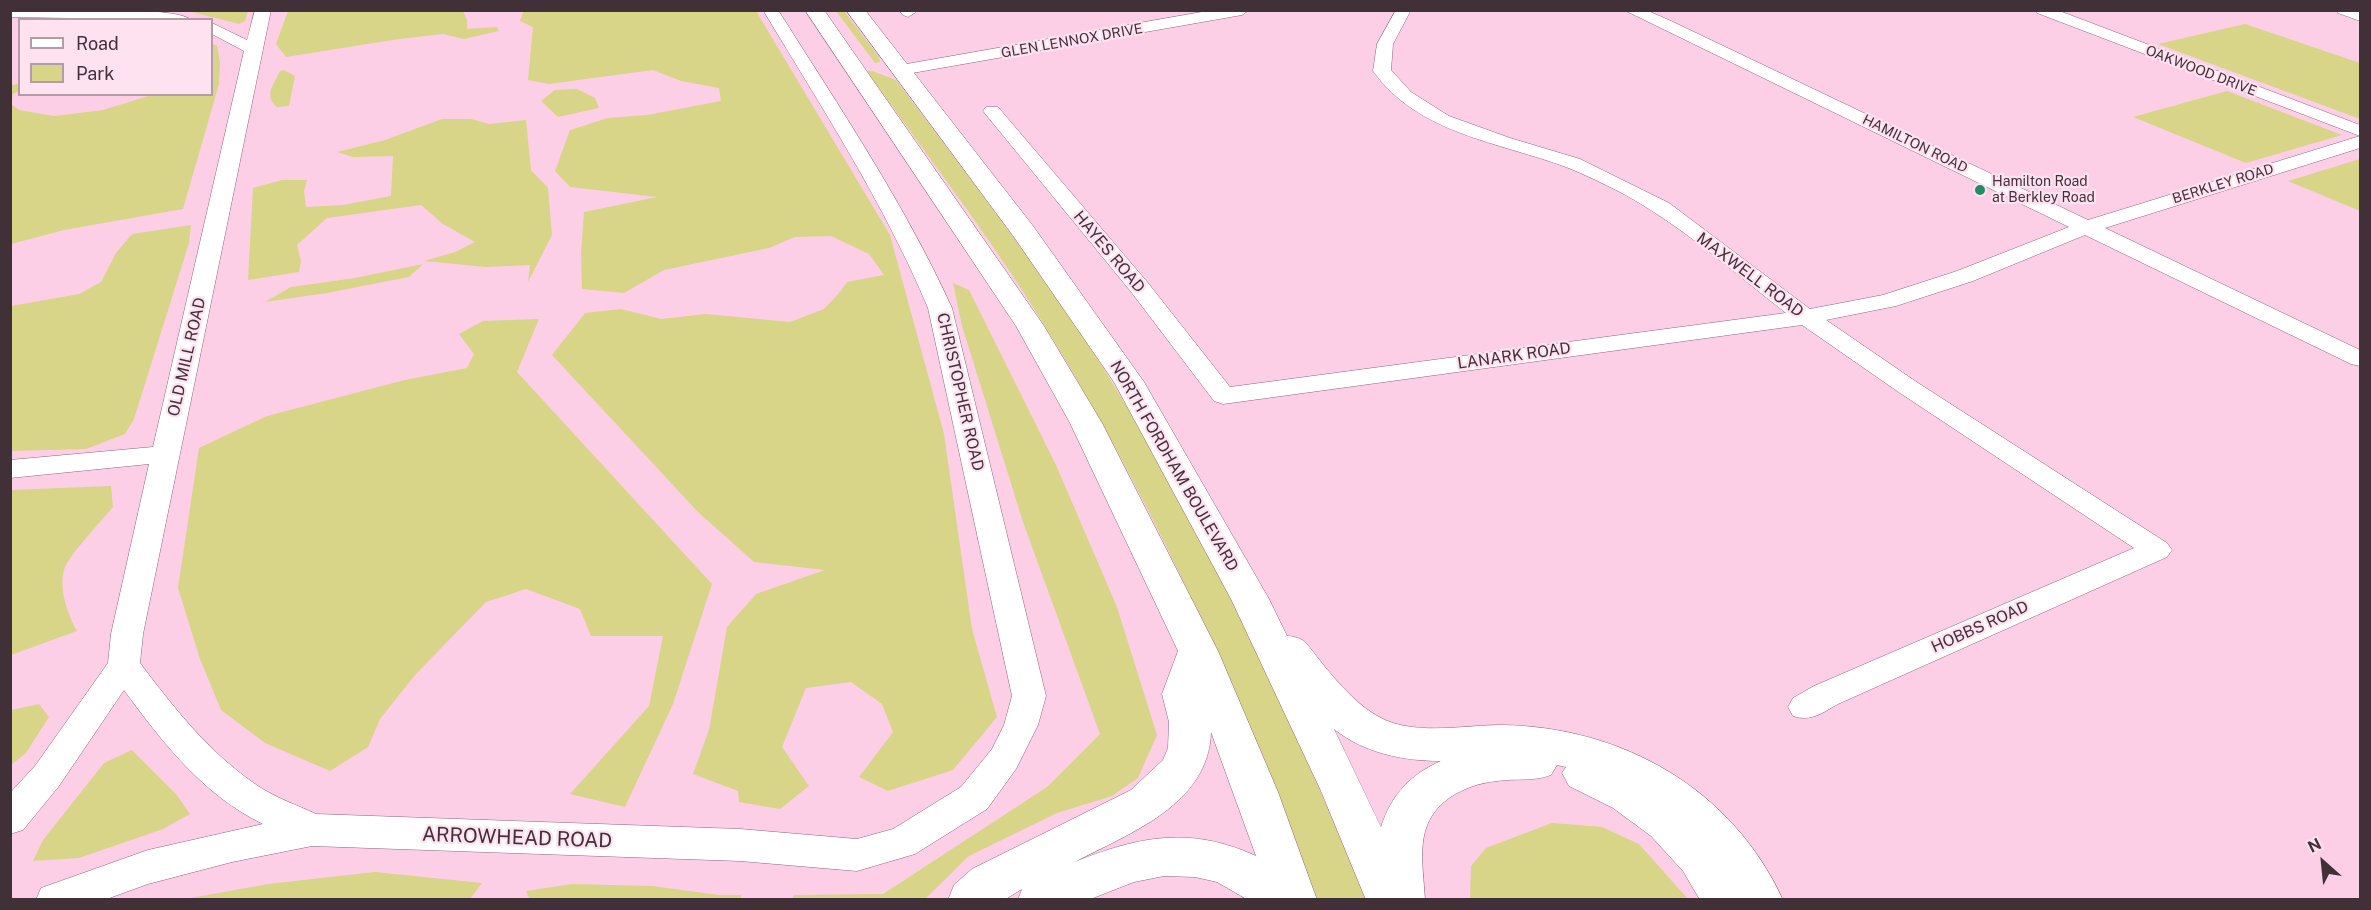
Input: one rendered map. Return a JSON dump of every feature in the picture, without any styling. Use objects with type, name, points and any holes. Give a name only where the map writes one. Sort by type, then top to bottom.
[{"type":"highway","points":[[814,10],[1030,326],[1086,423],[1198,651],[1256,792],[1294,900]]},
{"type":"highway","points":[[827,10],[831,11],[875,68],[901,70]]},
{"type":"highway","name":"NORTH FORDHAM BOULEVARD","points":[[855,10],[1063,285],[1129,382],[1250,599],[1343,791],[1390,900]]},
{"type":"highway","points":[[1250,599],[1312,680],[1349,718],[1368,731],[1408,742],[1430,744],[1506,742],[1560,747],[1587,753],[1636,772],[1680,802],[1722,839],[1737,859],[1760,900]]},
{"type":"highway","points":[[971,900],[988,884],[1147,803],[1179,771],[1188,748],[1190,722],[1182,694],[1198,651]]},
{"type":"highway","points":[[1401,900],[1401,839],[1405,821],[1415,803],[1435,785],[1453,775],[1476,767],[1526,762],[1579,771],[1612,784],[1650,807],[1682,836],[1713,874],[1725,900]]},
{"type":"highway","points":[[1041,900],[1084,877],[1115,866],[1164,854],[1210,860],[1245,871],[1268,885],[1284,900]]},
{"type":"street","name":"OLD MILL ROAD","points":[[10,819],[47,776],[124,665],[127,634],[165,454],[263,10]]},
{"type":"street","name":"CHRISTOPHER ROAD","points":[[770,10],[897,214],[925,270],[940,308],[1029,696],[1022,725],[1004,759],[974,798]]},
{"type":"street","name":"GLEN LENNOX DRIVE","points":[[901,70],[1242,10]]},
{"type":"street","name":"MAXWELL ROAD","points":[[1404,10],[1385,44],[1382,70],[1405,96],[1443,120],[1503,142],[1573,163],[1662,207],[1806,317],[1909,388],[2157,550]]},
{"type":"street","name":"HAMILTON ROAD","points":[[1631,10],[1671,27],[2361,359]]},
{"type":"street","name":"OAKWOOD DRIVE","points":[[2042,10],[2361,131]]},
{"type":"street","points":[[2343,10],[2361,16]]},
{"type":"street","points":[[10,12],[120,12],[167,18]]},
{"type":"street","points":[[213,29],[254,50]]},
{"type":"street","name":"HAYES ROAD","points":[[992,111],[1140,288],[1223,396]]},
{"type":"street","name":"BERKLEY ROAD","points":[[1806,317],[1888,301],[1965,276],[2086,227],[2361,142]]},
{"type":"street","name":"LANARK ROAD","points":[[1223,396],[1806,317]]},
{"type":"street","points":[[10,469],[165,454]]},
{"type":"street","name":"HOBBS ROAD","points":[[1805,707],[1826,695],[2157,550]]},
{"type":"street","points":[[124,665],[162,717],[207,764],[246,796],[312,830]]},
{"type":"street","name":"ARROWHEAD ROAD","points":[[55,900],[148,867],[312,830],[740,845],[857,855],[902,843],[974,798]]},
{"type":"green space","points":[[524,10],[756,11],[890,235],[944,434],[972,629],[997,717],[953,770],[888,791],[859,777],[893,732],[882,704],[851,682],[806,688],[782,747],[809,786],[780,809],[739,802],[738,791],[693,774],[709,730],[727,627],[756,594],[825,570],[754,562],[698,512],[552,355],[585,313],[621,309],[661,319],[706,314],[790,322],[824,309],[847,282],[884,275],[869,254],[831,236],[795,237],[769,248],[664,270],[624,293],[582,289],[581,253],[584,212],[657,197],[570,187],[555,171],[570,130],[608,118],[647,115],[721,101],[719,88],[681,81],[653,70],[549,84],[528,80],[533,27],[520,21]]},
{"type":"green space","points":[[188,11],[248,11],[245,21],[239,24]]},
{"type":"green space","points":[[288,11],[463,11],[467,20],[467,29],[497,27],[499,31],[464,39],[443,34],[399,39],[286,57],[276,44]]},
{"type":"green space","points":[[836,11],[844,11],[879,57],[880,62],[875,63]]},
{"type":"green space","points":[[2245,24],[2360,63],[2360,119],[2158,44]]},
{"type":"green space","points":[[213,45],[217,45],[220,63],[219,84],[183,209],[64,230],[11,244],[11,104],[19,110],[54,116],[103,110],[149,96],[213,96]]},
{"type":"green space","points":[[284,70],[295,76],[289,106],[277,107],[270,94],[280,71]]},
{"type":"green space","points":[[867,71],[896,80],[1054,293],[1102,366],[1212,560],[1308,763],[1366,899],[1317,899],[1230,684],[1199,614],[1130,475],[1032,306],[987,238]]},
{"type":"green space","points":[[18,84],[18,92],[13,94],[11,104],[11,85]]},
{"type":"green space","points":[[577,89],[595,98],[599,108],[558,117],[541,101],[555,90]]},
{"type":"green space","points":[[2227,91],[2342,135],[2246,163],[2133,117]]},
{"type":"green space","points":[[442,119],[471,119],[489,124],[526,120],[531,170],[548,188],[552,235],[528,282],[530,265],[486,267],[424,261],[455,252],[475,242],[443,224],[421,205],[327,218],[297,245],[301,261],[299,272],[248,280],[253,188],[282,180],[307,180],[304,191],[306,207],[343,205],[391,196],[393,156],[353,157],[337,152],[385,140]]},
{"type":"green space","points":[[2360,159],[2360,211],[2288,181]]},
{"type":"green space","points":[[191,225],[189,243],[134,419],[125,434],[86,449],[11,451],[11,306],[79,294],[101,282],[116,253],[132,234]]},
{"type":"green space","points":[[423,264],[409,277],[265,302],[291,287],[355,278]]},
{"type":"green space","points":[[953,283],[969,290],[1056,465],[1117,607],[1157,735],[1138,778],[1112,796],[1057,813],[969,856],[925,899],[792,899],[794,895],[883,894],[1047,787],[1100,734],[1023,522],[962,326]]},
{"type":"green space","points":[[539,319],[517,372],[712,584],[673,704],[625,807],[570,794],[649,706],[663,636],[591,636],[580,609],[526,589],[486,602],[415,675],[380,719],[368,747],[330,771],[265,743],[221,710],[200,659],[178,588],[199,448],[267,416],[405,380],[467,368],[474,354],[459,334],[483,321]]},
{"type":"green space","points":[[111,486],[113,507],[78,548],[64,570],[64,597],[77,631],[11,655],[11,490]]},
{"type":"green space","points":[[39,704],[49,717],[26,753],[11,765],[11,710]]},
{"type":"green space","points":[[132,750],[176,794],[190,814],[163,829],[79,858],[33,861],[43,840],[104,763]]},
{"type":"green space","points":[[1552,823],[1602,827],[1639,844],[1688,899],[1470,899],[1471,866],[1486,848]]},
{"type":"green space","points":[[375,872],[482,883],[470,899],[185,899],[268,884]]},
{"type":"green space","points":[[572,884],[652,886],[719,895],[741,895],[741,900],[530,900],[526,891]]},
{"type":"place","name":"Hamilton Road at Berkley Road","points":[[1980,190]]}]
